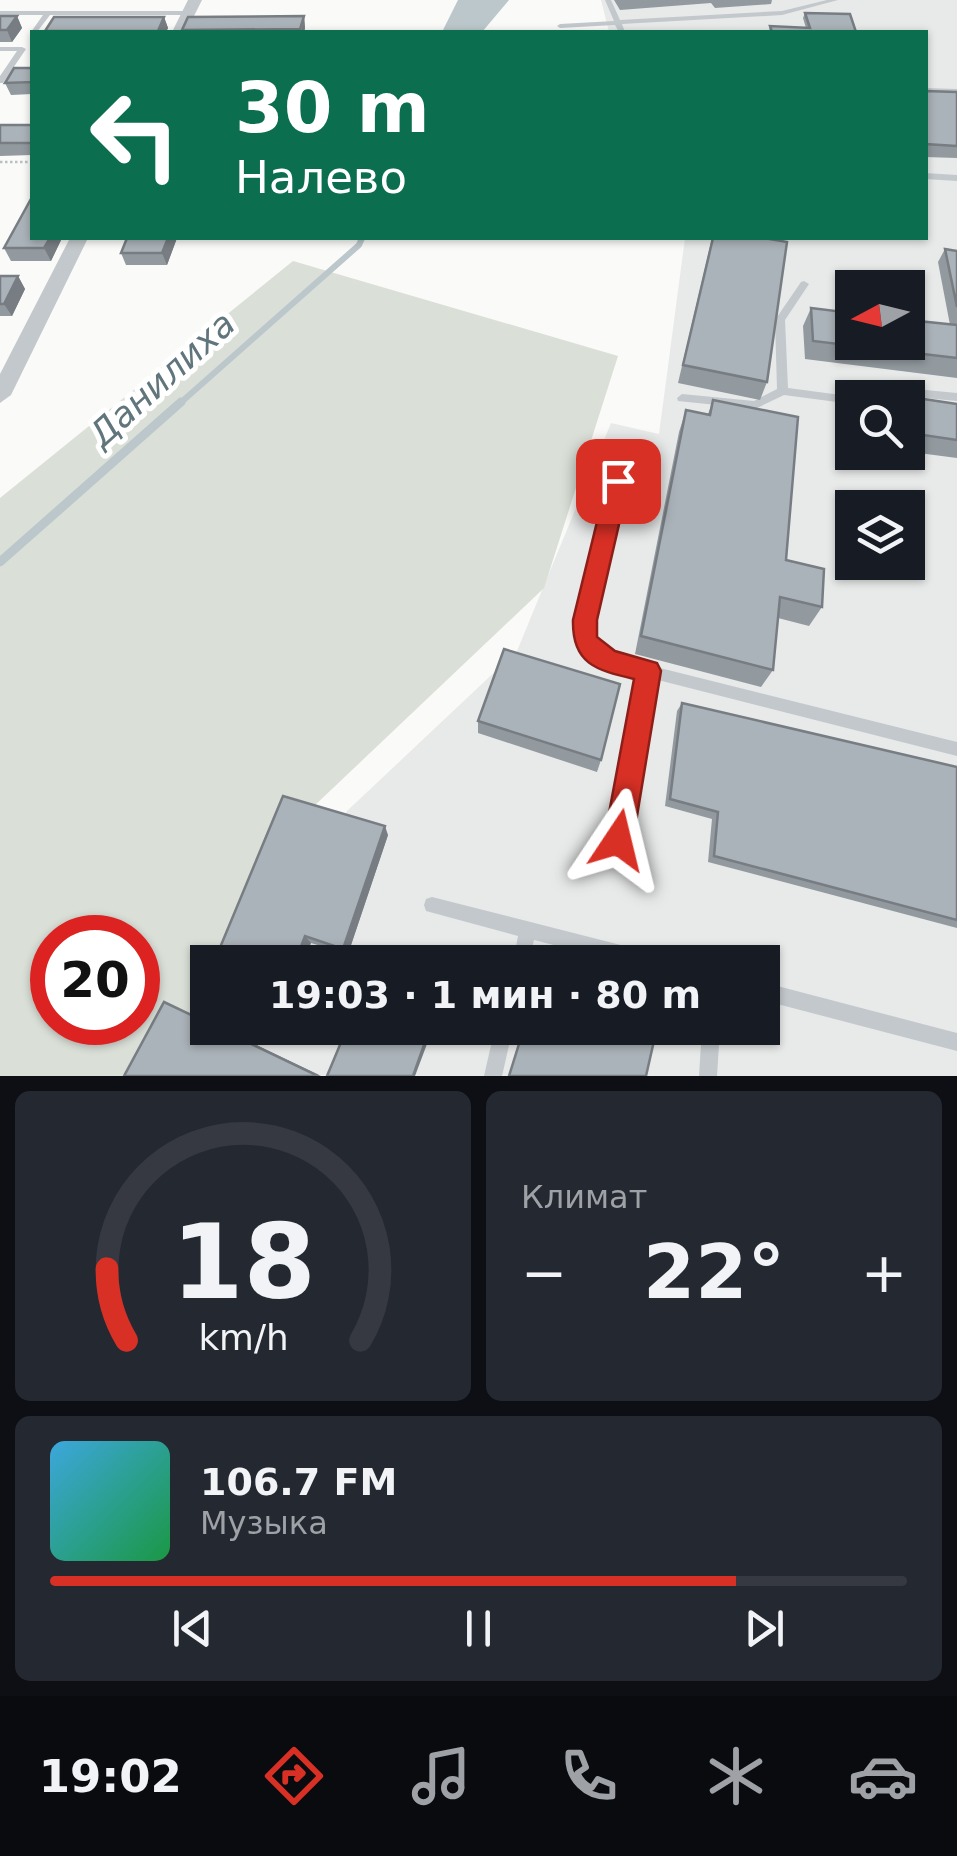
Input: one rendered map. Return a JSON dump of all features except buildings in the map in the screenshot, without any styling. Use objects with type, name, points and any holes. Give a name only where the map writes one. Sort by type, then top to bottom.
[{"type":"street","points":[[180,30],[192,6]]},
{"type":"street","points":[[0,395],[10,355],[77,240]]},
{"type":"lane","points":[[608,0],[621,28]]},
{"type":"lane","points":[[560,26],[621,28],[669,20],[752,16],[835,0]]},
{"type":"lane","points":[[0,12],[192,6]]},
{"type":"lane","points":[[35,30],[48,13]]},
{"type":"lane","points":[[752,16],[756,30]]},
{"type":"lane","points":[[669,20],[671,30]]},
{"type":"lane","points":[[0,82],[30,37]]},
{"type":"lane","points":[[0,49],[22,49]]},
{"type":"lane","points":[[928,90],[957,91]]},
{"type":"lane","points":[[928,176],[957,178]]},
{"type":"lane","points":[[783,392],[780,320],[804,284]]},
{"type":"lane","points":[[682,398],[755,405],[783,392],[835,398]]},
{"type":"lane","points":[[925,394],[957,397]]},
{"type":"lane","points":[[626,446],[585,620],[585,640],[594,652],[609,662],[957,749]]},
{"type":"lane","points":[[618,840],[648,671]]},
{"type":"lane","points":[[432,906],[586,945]]},
{"type":"lane","points":[[524,945],[528,930]]},
{"type":"lane","points":[[780,996],[957,1042]]},
{"type":"lane","points":[[493,1076],[500,1045]]},
{"type":"lane","points":[[708,1076],[710,1045]]},
{"type":"path","points":[[0,162],[30,162]]},
{"type":"shaded area","points":[[458,0],[509,0],[484,30],[443,30]]},
{"type":"shaded area","points":[[601,0],[957,0],[957,1076],[233,1076],[247,1045],[780,1045],[780,945],[289,945],[347,811],[517,651],[611,423],[659,434],[685,240],[928,240],[928,30],[608,30]]},
{"type":"shaded area","points":[[293,261],[618,356],[544,588],[313,807],[252,945],[190,945],[190,1045],[203,1045],[193,1076],[0,1076],[0,498]]},
{"type":"waterway","name":"Данилиха","points":[[178,405],[361,240]]},
{"type":"waterway","name":"Данилиха","points":[[0,562],[181,402]]},
{"type":"route","points":[[618,481],[585,620],[585,640],[609,662],[648,671],[618,840]]}]
